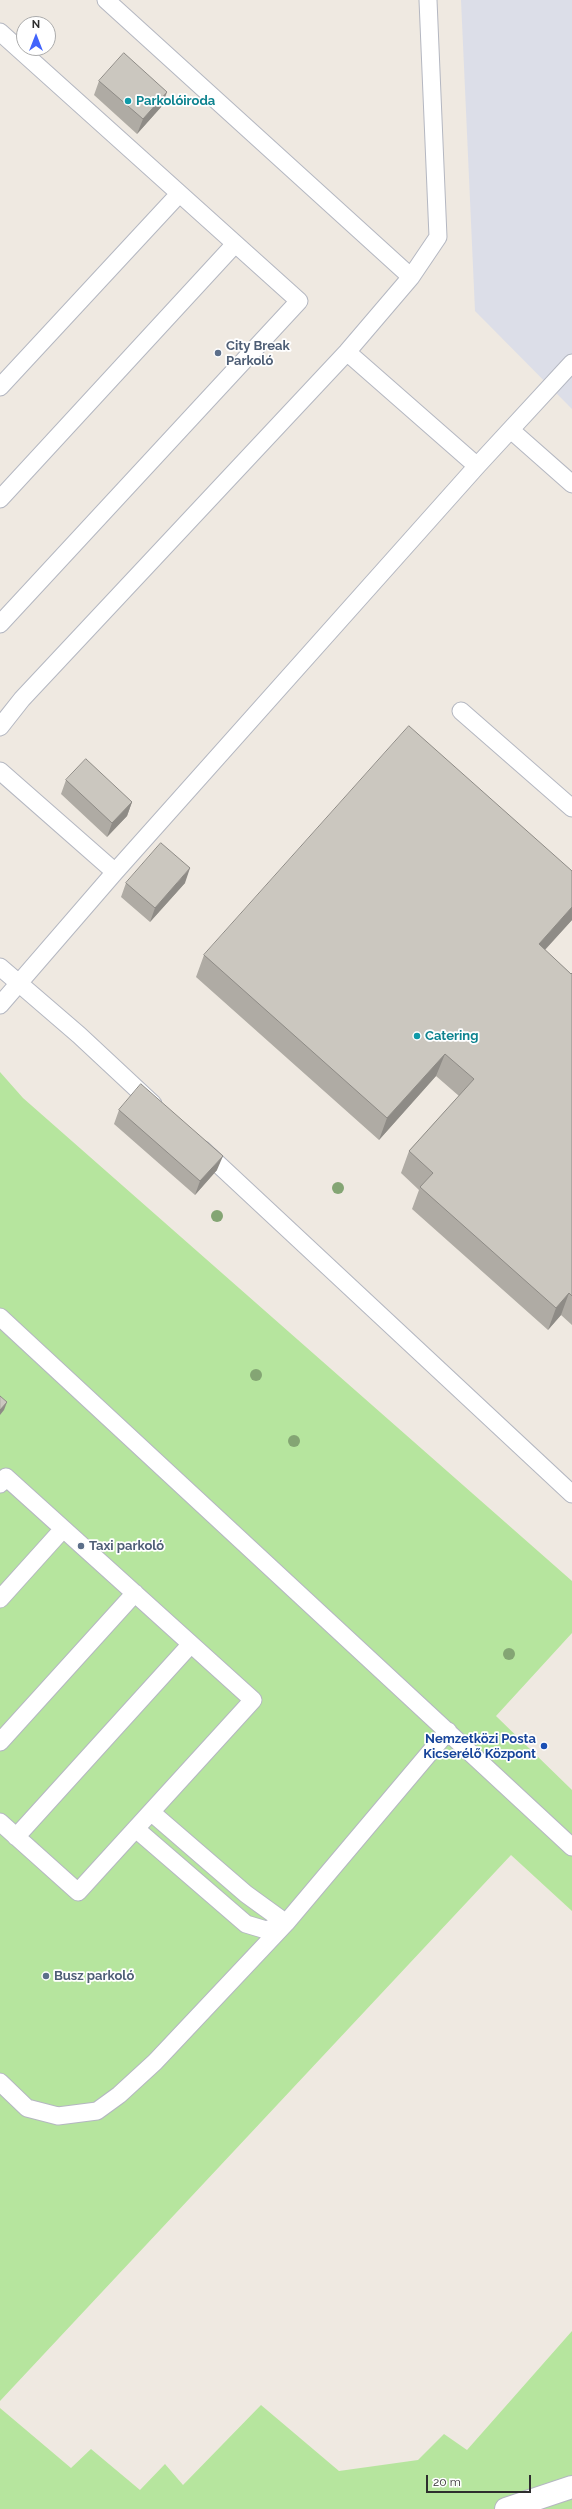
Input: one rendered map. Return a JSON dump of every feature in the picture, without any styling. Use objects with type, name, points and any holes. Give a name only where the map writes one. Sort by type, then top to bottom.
[{"type":"street","points":[[506,2509],[572,2487]]},
{"type":"lane","points":[[106,0],[411,277]]},
{"type":"lane","points":[[0,727],[22,699],[346,352],[411,277],[438,237],[428,0]]},
{"type":"lane","points":[[0,32],[299,301],[0,624]]},
{"type":"lane","points":[[0,387],[179,194]]},
{"type":"lane","points":[[0,499],[235,244]]},
{"type":"lane","points":[[346,352],[477,466]]},
{"type":"lane","points":[[0,1005],[115,872],[477,466],[512,431],[572,363]]},
{"type":"lane","points":[[512,431],[572,484]]},
{"type":"lane","points":[[461,711],[572,808]]},
{"type":"lane","points":[[0,771],[115,872]]},
{"type":"lane","points":[[0,967],[79,1034],[166,1116]]},
{"type":"lane","points":[[189,1137],[572,1494]]},
{"type":"lane","points":[[1,1318],[448,1730],[572,1847]]},
{"type":"lane","points":[[0,1484],[6,1477],[253,1700],[78,1892],[0,1822]]},
{"type":"lane","points":[[0,1599],[63,1529]]},
{"type":"lane","points":[[0,1742],[135,1593]]},
{"type":"lane","points":[[16,1837],[191,1644]]},
{"type":"lane","points":[[0,2082],[27,2108],[58,2116],[96,2111],[120,2095],[155,2062],[286,1923],[448,1730]]},
{"type":"lane","points":[[151,1812],[246,1894],[286,1923]]},
{"type":"lane","points":[[136,1829],[246,1924],[266,1930],[286,1923]]},
{"type":"shaded area","points":[[461,0],[572,0],[572,409],[475,311]]},
{"type":"green space","points":[[0,1072],[23,1098],[572,1581],[572,1633],[496,1716],[572,1790],[572,1911],[511,1855],[0,2401]]},
{"type":"green space","points":[[572,2331],[572,2509],[0,2509],[0,2408],[71,2468],[91,2449],[140,2490],[165,2464],[183,2485],[261,2405],[339,2471],[418,2460],[444,2434],[467,2450]]},
{"type":"building","points":[[124,53],[167,92],[143,119],[99,81]]},
{"type":"building","name":"Catering","points":[[409,726],[572,871],[572,907],[539,944],[571,974],[572,973],[572,1296],[569,1293],[556,1308],[420,1187],[433,1173],[409,1151],[474,1079],[445,1054],[387,1118],[204,955]]},
{"type":"building","points":[[86,759],[132,802],[112,823],[66,780]]},
{"type":"building","points":[[161,843],[190,868],[155,908],[126,883]]},
{"type":"building","points":[[141,1084],[223,1156],[200,1181],[119,1110]]},
{"type":"building","points":[[0,1396],[7,1402],[0,1410]]},
{"type":"place","name":"Parkolóiroda","points":[[128,101]]},
{"type":"place","name":"City Break Parkoló","points":[[218,353]]},
{"type":"place","name":"Catering","points":[[417,1036]]},
{"type":"place","name":"Taxi parkoló","points":[[81,1546]]},
{"type":"place","name":"Nemzetközi Posta Kicserélő Központ","points":[[544,1746]]},
{"type":"place","name":"Busz parkoló","points":[[46,1976]]}]
